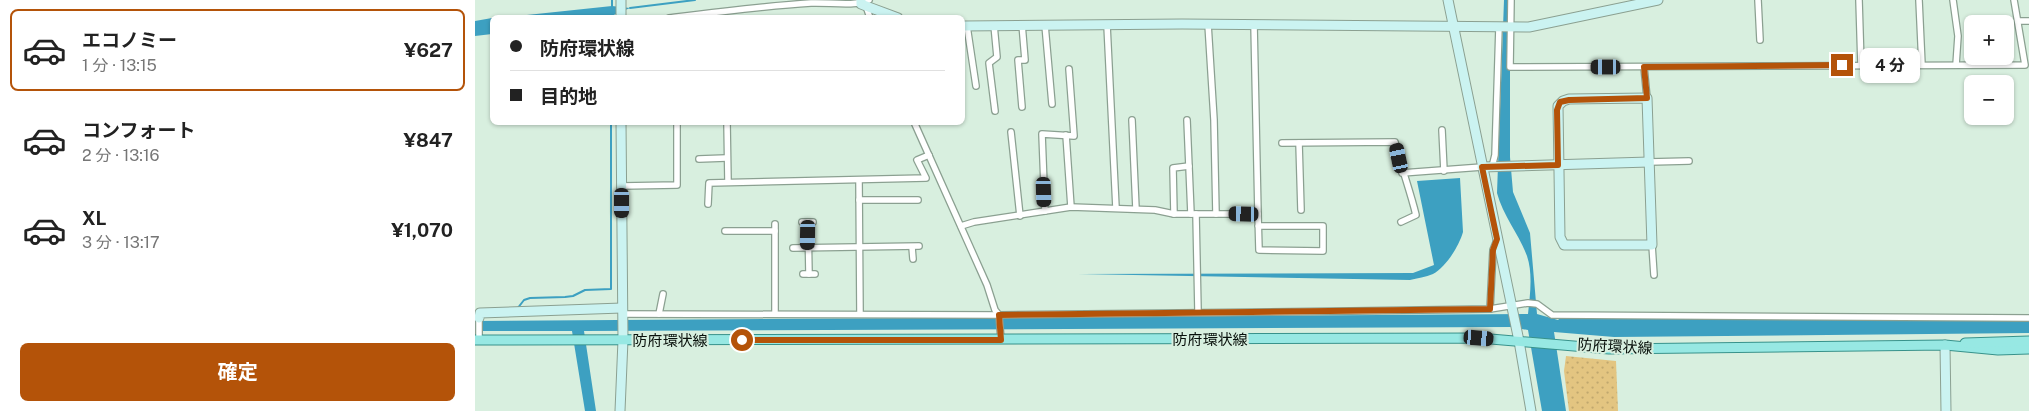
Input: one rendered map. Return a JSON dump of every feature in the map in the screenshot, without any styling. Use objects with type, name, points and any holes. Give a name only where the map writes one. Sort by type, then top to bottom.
[{"type":"main road","name":"防府環状線","points":[[477,338],[588,340],[623,336],[1000,338],[1410,337],[1479,338],[1559,343],[1609,349],[1945,345],[1973,342],[2029,341]]},
{"type":"main road","name":"防府環状線","points":[[1945,345],[1998,350],[2029,349]]},
{"type":"street","points":[[621,0],[621,15]]},
{"type":"street","points":[[1448,0],[1490,167],[1497,239],[1512,306],[1524,341],[1531,411]]},
{"type":"street","points":[[1490,167],[1495,154],[1503,27],[1511,0]]},
{"type":"street","points":[[976,86],[965,26],[1022,24],[1255,24],[1503,27],[1550,23],[1658,0]]},
{"type":"street","points":[[1758,0],[1760,40]]},
{"type":"street","points":[[1859,0],[1861,65]]},
{"type":"street","points":[[1919,0],[1923,65]]},
{"type":"street","points":[[1953,0],[1958,36],[1956,65]]},
{"type":"street","points":[[1503,27],[1510,67],[2025,65],[2014,0]]},
{"type":"street","points":[[718,14],[820,3],[864,3],[891,15]]},
{"type":"street","points":[[864,3],[869,15]]},
{"type":"street","points":[[2018,22],[2029,21]]},
{"type":"street","points":[[1022,24],[1025,60],[1017,60],[1022,107]]},
{"type":"street","points":[[1208,24],[1217,214]]},
{"type":"street","points":[[1255,24],[1258,226],[1259,250],[1323,251],[1323,226],[1258,226]]},
{"type":"street","points":[[994,25],[997,57],[989,63],[995,111]]},
{"type":"street","points":[[1045,25],[1052,104]]},
{"type":"street","points":[[1107,25],[1116,208]]},
{"type":"street","points":[[1644,67],[1647,98],[1654,275]]},
{"type":"street","points":[[1045,211],[1042,134],[1074,136],[1069,69]]},
{"type":"street","points":[[1647,98],[1569,100],[1560,102],[1557,110],[1560,237],[1564,245],[1653,244]]},
{"type":"street","points":[[1132,120],[1137,209]]},
{"type":"street","points":[[1187,120],[1199,311]]},
{"type":"street","points":[[620,411],[623,336],[621,125]]},
{"type":"street","points":[[622,186],[677,186],[677,125]]},
{"type":"street","points":[[727,125],[726,158],[728,182]]},
{"type":"street","points":[[915,125],[987,285],[995,310],[999,315],[1000,338]]},
{"type":"street","points":[[1442,130],[1444,171]]},
{"type":"street","points":[[1011,132],[1021,216]]},
{"type":"street","points":[[1066,135],[1071,207]]},
{"type":"street","points":[[1283,143],[1395,142],[1402,173],[1411,190],[1416,215],[1401,222]]},
{"type":"street","points":[[1299,143],[1301,210]]},
{"type":"street","points":[[708,204],[709,183],[926,178],[917,160],[929,156]]},
{"type":"street","points":[[699,159],[726,158]]},
{"type":"street","points":[[1402,173],[1514,166],[1689,162]]},
{"type":"street","points":[[1174,214],[1173,168],[1189,166]]},
{"type":"street","points":[[859,180],[860,314]]},
{"type":"street","points":[[859,200],[918,200]]},
{"type":"street","points":[[961,226],[974,222],[1071,207],[1137,209],[1174,214],[1258,214]]},
{"type":"street","points":[[808,222],[809,274]]},
{"type":"street","points":[[775,224],[775,314]]},
{"type":"street","points":[[725,231],[775,231]]},
{"type":"street","points":[[1490,309],[1493,250],[1497,239]]},
{"type":"street","points":[[793,248],[915,246],[913,259]]},
{"type":"street","points":[[659,314],[663,294]]},
{"type":"street","points":[[477,338],[478,314],[999,315],[1199,311],[1490,309],[1528,303],[1537,304],[1552,315],[2029,318]]},
{"type":"street","points":[[1945,345],[1946,411]]},
{"type":"shaded area","points":[[1566,356],[1616,361],[1618,411],[1569,411],[1564,371]]},
{"type":"water","points":[[1504,0],[1510,0],[1510,157],[1513,192],[1530,233],[1537,314],[1558,320],[1561,317],[2029,318],[2029,333],[1614,337],[1554,332],[1566,411],[1542,411],[1528,330],[1510,327],[584,331],[596,411],[585,411],[572,331],[475,331],[475,321],[1528,314],[1531,285],[1529,263],[1524,248],[1503,209],[1497,193]]},
{"type":"water","points":[[612,6],[630,8],[614,15],[527,15]]},
{"type":"water","points":[[490,18],[490,34],[475,36],[475,21]]},
{"type":"water","points":[[1460,178],[1463,232],[1461,238],[1443,266],[1433,274],[1424,277],[1410,280],[1078,274],[1413,273],[1434,265],[1417,181]]},
{"type":"waterway","points":[[612,0],[612,6]]},
{"type":"waterway","points":[[630,8],[695,0]]},
{"type":"waterway","points":[[517,309],[524,300],[530,298],[565,297],[573,296],[585,290],[611,289],[611,125]]},
{"type":"route","points":[[742,340],[1001,340],[999,335],[999,315],[1199,311],[1490,309],[1493,250],[1497,239],[1482,167],[1558,165],[1557,110],[1560,102],[1569,100],[1647,98],[1644,67],[1842,65]]}]
